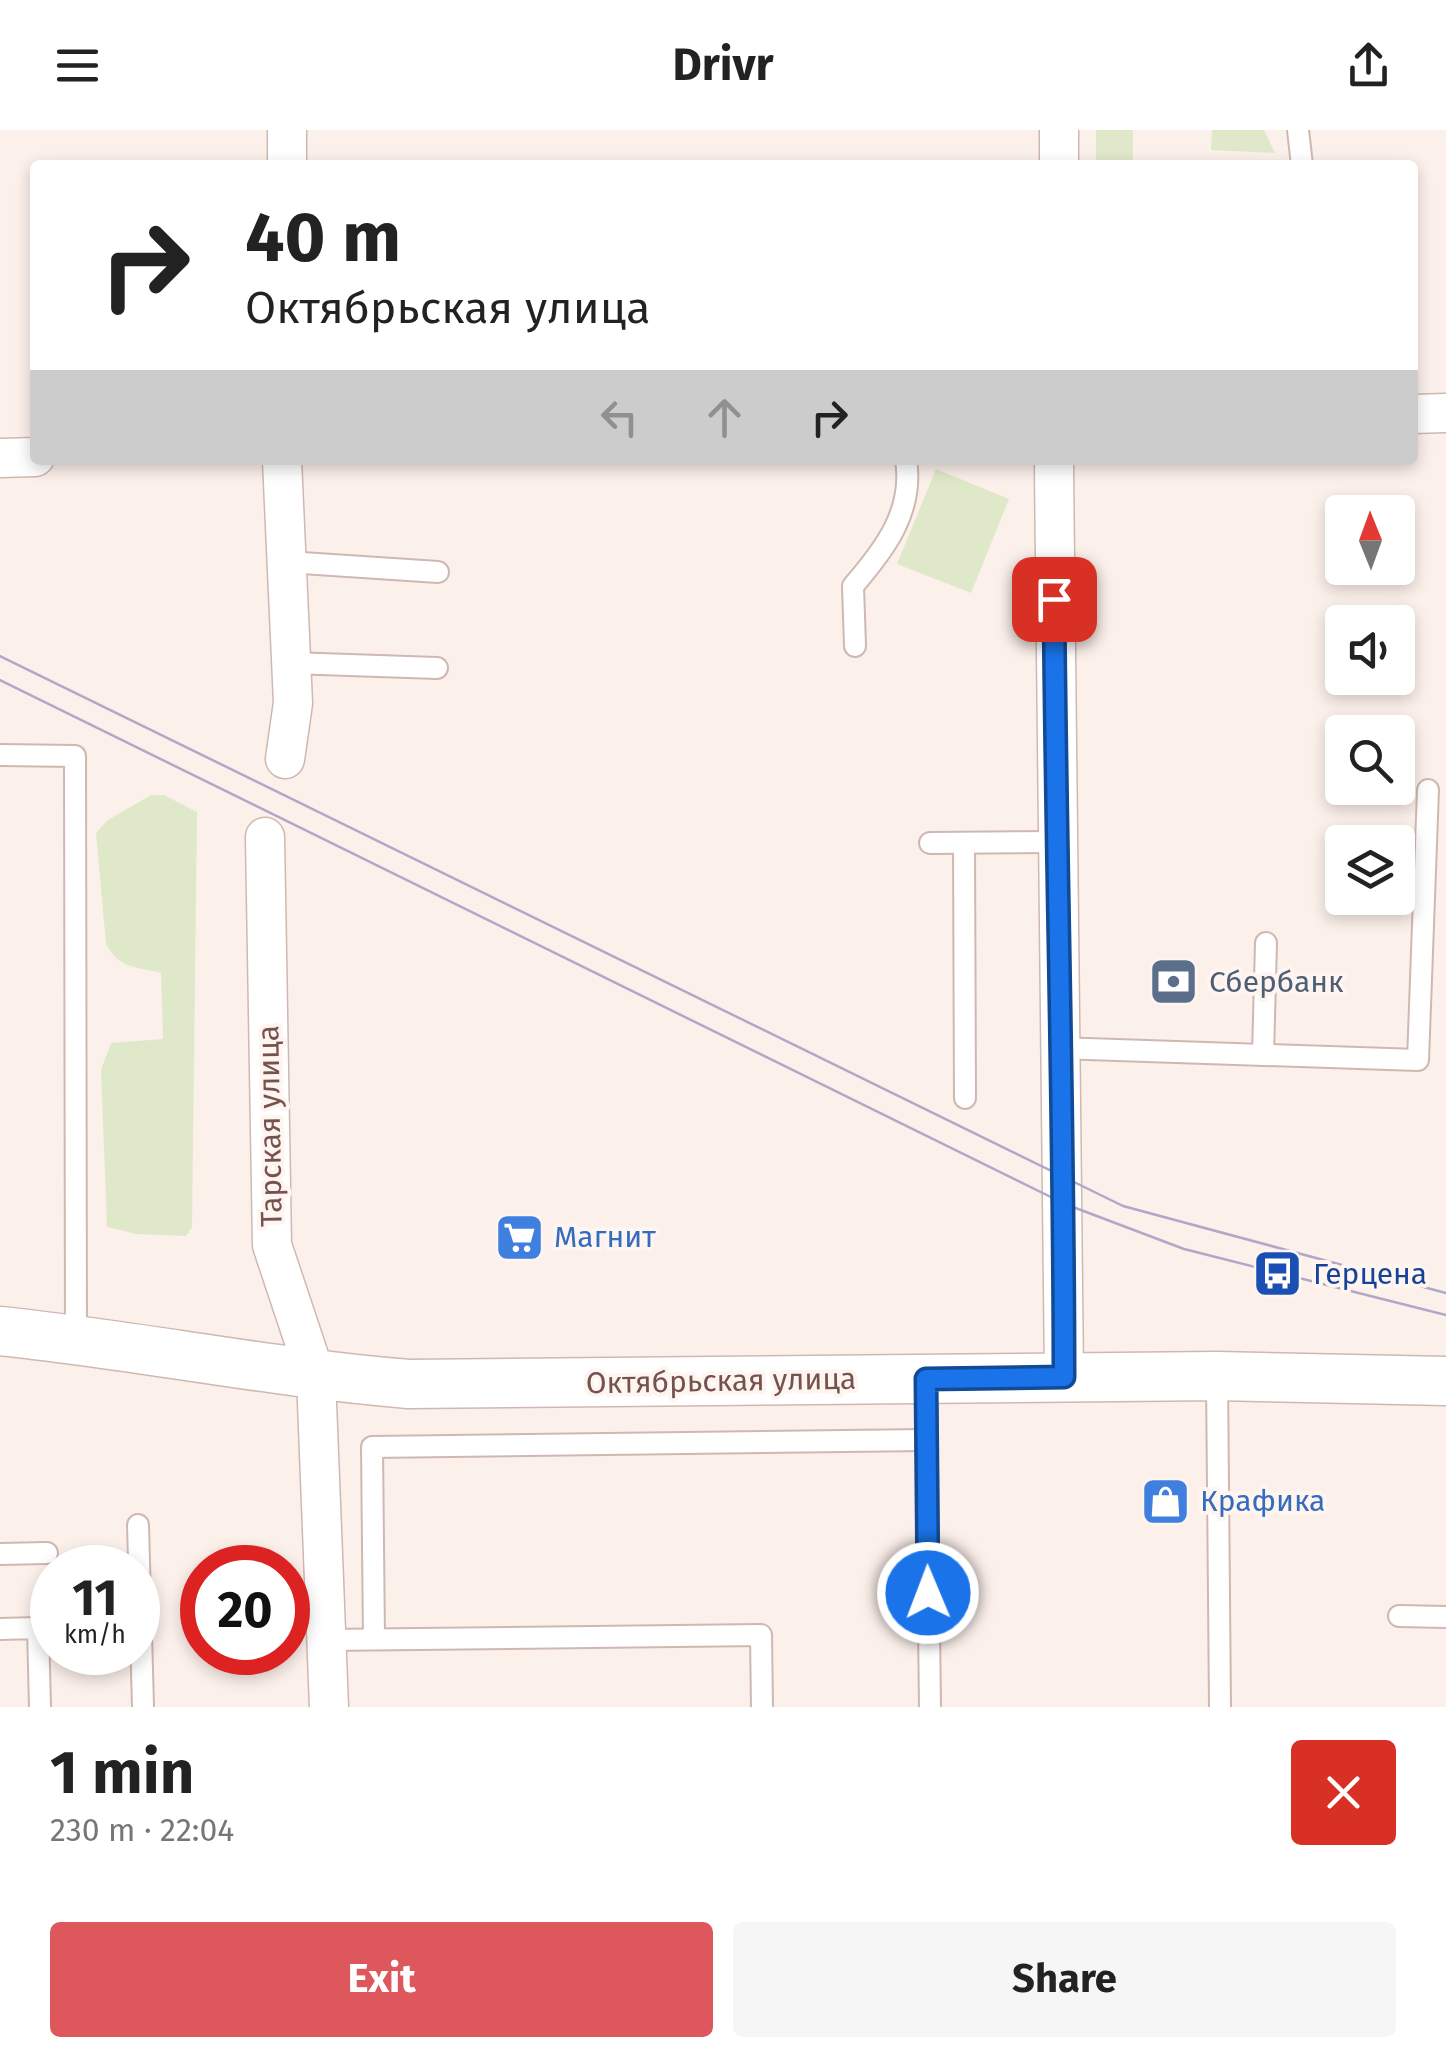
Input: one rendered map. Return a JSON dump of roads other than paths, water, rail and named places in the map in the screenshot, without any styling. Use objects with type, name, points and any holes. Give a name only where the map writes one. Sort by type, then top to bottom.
[{"type":"street","points":[[286,160],[287,130]]},
{"type":"street","points":[[1058,160],[1059,130]]},
{"type":"street","points":[[1418,414],[1446,414]]},
{"type":"street","points":[[0,458],[30,457]]},
{"type":"street","points":[[282,465],[293,703],[285,758]]},
{"type":"street","points":[[1054,465],[1064,1377]]},
{"type":"street","name":"Тарская улица","points":[[266,837],[272,1245],[316,1376],[329,1707]]},
{"type":"street","name":"Октябрьская улица","points":[[0,1331],[316,1376],[409,1384],[1217,1376],[1446,1381]]},
{"type":"lane","points":[[1298,130],[1301,160]]},
{"type":"lane","points":[[855,646],[853,586],[891,543],[910,482],[907,465]]},
{"type":"lane","points":[[287,562],[438,572]]},
{"type":"lane","points":[[291,663],[437,668]]},
{"type":"lane","points":[[0,755],[75,756],[76,1339]]},
{"type":"lane","points":[[1058,1048],[1418,1060],[1428,790]]},
{"type":"lane","points":[[930,843],[1056,842]]},
{"type":"lane","points":[[964,843],[964,1098]]},
{"type":"lane","points":[[1263,1055],[1266,943]]},
{"type":"lane","points":[[1217,1376],[1220,1707]]},
{"type":"lane","points":[[926,1379],[930,1707]]},
{"type":"lane","points":[[374,1639],[372,1447],[926,1440]]},
{"type":"lane","points":[[138,1525],[143,1707]]},
{"type":"lane","points":[[0,1554],[30,1553]]},
{"type":"lane","points":[[1398,1616],[1446,1617]]},
{"type":"lane","points":[[0,1629],[38,1628],[40,1707]]},
{"type":"lane","points":[[326,1640],[761,1635],[762,1707]]},
{"type":"tram line","points":[[0,656],[1123,1206],[1446,1293]]},
{"type":"tram line","points":[[0,680],[1065,1204],[1184,1249],[1446,1315]]},
{"type":"place","name":"Сбербанк","points":[[1174,982]]},
{"type":"place","name":"Магнит","points":[[519,1237]]},
{"type":"place","name":"Герцена","points":[[1278,1274]]},
{"type":"place","name":"Крафика","points":[[1165,1501]]}]
